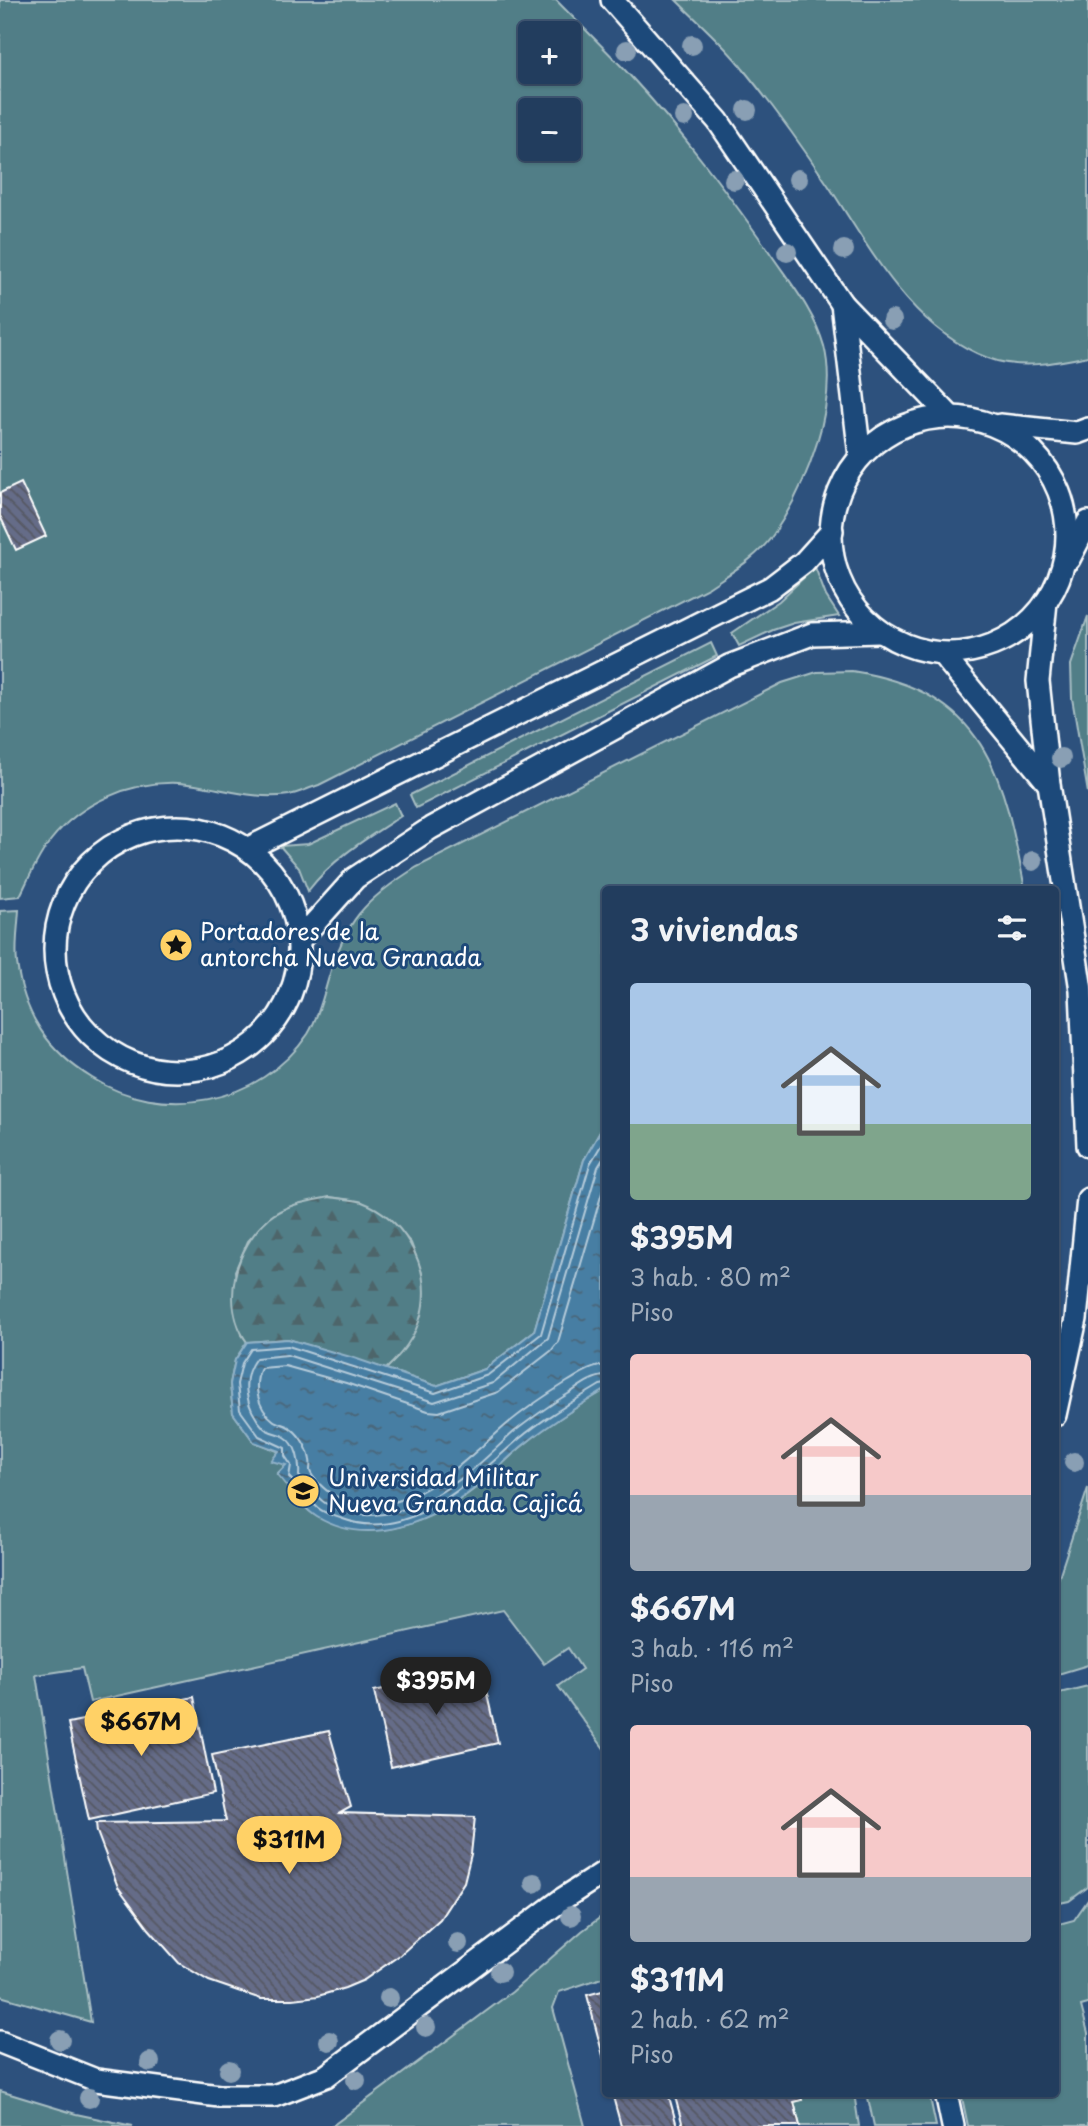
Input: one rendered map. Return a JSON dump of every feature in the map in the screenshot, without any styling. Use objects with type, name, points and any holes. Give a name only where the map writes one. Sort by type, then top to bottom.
[{"type":"lane","points":[[612,0],[718,121],[842,304],[950,416]]},
{"type":"lane","points":[[842,304],[860,456]]},
{"type":"lane","points":[[1088,429],[1077,433],[993,424],[950,416],[901,426],[860,456],[842,484],[831,516],[831,549],[839,581],[856,610],[880,632],[909,648],[942,654],[988,648],[1028,624],[1065,567],[1088,522]]},
{"type":"lane","points":[[993,424],[1030,447],[1056,482],[1068,523],[1065,567]]},
{"type":"lane","points":[[249,848],[770,588],[804,562],[832,531]]},
{"type":"lane","points":[[1046,596],[1038,681],[1049,784],[1081,990],[1088,1146]]},
{"type":"lane","points":[[302,937],[355,878],[431,828],[729,666],[812,634],[880,632]]},
{"type":"lane","points":[[942,654],[992,711],[1049,784]]},
{"type":"lane","points":[[161,827],[207,829],[249,848],[279,877],[297,916],[302,937],[289,1003],[261,1039],[222,1064],[176,1073],[131,1064],[92,1039],[65,1002],[54,958],[60,912],[82,872],[117,842],[161,827]]},
{"type":"lane","points":[[1059,1397],[1076,1319],[1088,1199]]},
{"type":"lane","points":[[0,2042],[96,2080],[219,2096],[274,2096],[326,2076],[564,1898],[602,1874]]},
{"type":"lane","points":[[947,2097],[953,2126]]},
{"type":"green space","points":[[0,0],[556,0],[577,21],[518,21],[518,84],[581,84],[581,25],[625,70],[687,142],[792,284],[820,333],[827,369],[823,419],[808,469],[785,515],[759,551],[708,588],[319,785],[293,794],[261,796],[192,784],[160,783],[125,790],[108,797],[76,815],[51,840],[20,896],[0,898]]},
{"type":"green space","points":[[676,0],[1088,0],[1088,356],[1038,364],[1000,362],[961,345],[937,328],[915,308],[877,261],[808,156],[754,83],[728,51]]},
{"type":"green space","points":[[815,567],[826,596],[839,616],[794,623],[739,646],[732,633],[779,601]]},
{"type":"green space","points":[[1088,616],[1088,793],[1072,698],[1071,665]]},
{"type":"green space","points":[[711,643],[717,656],[416,808],[410,795]]},
{"type":"green space","points":[[852,671],[897,682],[932,698],[960,719],[980,744],[996,775],[1008,809],[1024,886],[602,886],[602,1128],[584,1160],[534,1331],[485,1369],[436,1386],[386,1369],[396,1359],[422,1273],[411,1243],[389,1219],[362,1202],[330,1197],[270,1218],[248,1241],[235,1271],[242,1335],[247,1342],[235,1360],[230,1384],[233,1413],[254,1442],[280,1452],[286,1465],[277,1474],[301,1503],[318,1517],[338,1526],[380,1530],[421,1520],[440,1511],[477,1487],[544,1429],[602,1392],[602,1746],[558,1686],[582,1669],[568,1648],[544,1664],[503,1610],[90,1702],[82,1668],[36,1675],[91,2022],[0,1996],[0,911],[19,910],[16,957],[25,999],[41,1030],[76,1067],[119,1092],[149,1100],[178,1102],[208,1099],[237,1091],[264,1077],[288,1058],[308,1034],[350,927],[370,901],[399,879],[417,867],[782,683],[817,672]]},
{"type":"green space","points":[[395,803],[401,816],[339,859],[308,891],[299,868],[280,846],[308,844]]},
{"type":"green space","points":[[330,1197],[362,1202],[389,1219],[410,1243],[422,1273],[423,1305],[418,1323],[410,1340],[386,1369],[288,1339],[247,1342],[239,1327],[233,1294],[235,1277],[247,1244],[269,1218],[283,1209]]},
{"type":"green space","points":[[1088,1488],[1088,1665],[1059,1674],[1059,1577]]},
{"type":"green space","points":[[1088,1686],[1088,1887],[1069,1901],[1059,1903],[1059,1693]]},
{"type":"green space","points":[[1088,1900],[1088,2004],[1081,2006],[1088,2033],[1088,2126],[968,2126],[962,2097],[1059,2097],[1059,1924],[1074,1920]]},
{"type":"green space","points":[[602,1916],[602,1978],[559,1992],[553,2008],[585,2126],[332,2126],[512,1992]]},
{"type":"green space","points":[[0,2091],[76,2114],[133,2126],[0,2126]]},
{"type":"green space","points":[[801,2097],[855,2097],[859,2126],[800,2126],[794,2102],[801,2100]]},
{"type":"green space","points":[[868,2097],[930,2097],[936,2126],[874,2126]]},
{"type":"water","points":[[602,1128],[602,1392],[535,1436],[461,1499],[422,1520],[401,1527],[358,1531],[337,1526],[311,1513],[277,1474],[286,1465],[271,1461],[279,1451],[254,1442],[233,1413],[230,1384],[235,1360],[247,1342],[288,1339],[436,1386],[485,1369],[534,1331],[584,1160]]},
{"type":"building","points":[[21,483],[46,536],[16,550],[0,516],[0,493]]},
{"type":"building","points":[[481,1668],[498,1743],[391,1767],[374,1691]]},
{"type":"building","points":[[194,1697],[213,1793],[89,1820],[68,1723]]},
{"type":"building","points":[[329,1731],[351,1807],[340,1813],[475,1817],[471,1854],[464,1882],[440,1919],[400,1955],[364,1980],[345,1988],[318,1996],[261,1999],[209,1981],[179,1963],[149,1929],[118,1887],[96,1823],[226,1821],[212,1755]]},
{"type":"building","points":[[602,1991],[602,2052],[587,1995]]},
{"type":"building","points":[[613,2097],[669,2097],[677,2126],[621,2126]]},
{"type":"building","points":[[675,2097],[801,2097],[802,2100],[794,2102],[800,2126],[683,2126]]},
{"type":"place","name":"Portadores de la antorcha Nueva Granada","points":[[176,945]]},
{"type":"place","name":"Universidad Militar Nueva Granada Cajicá","points":[[303,1491]]}]
